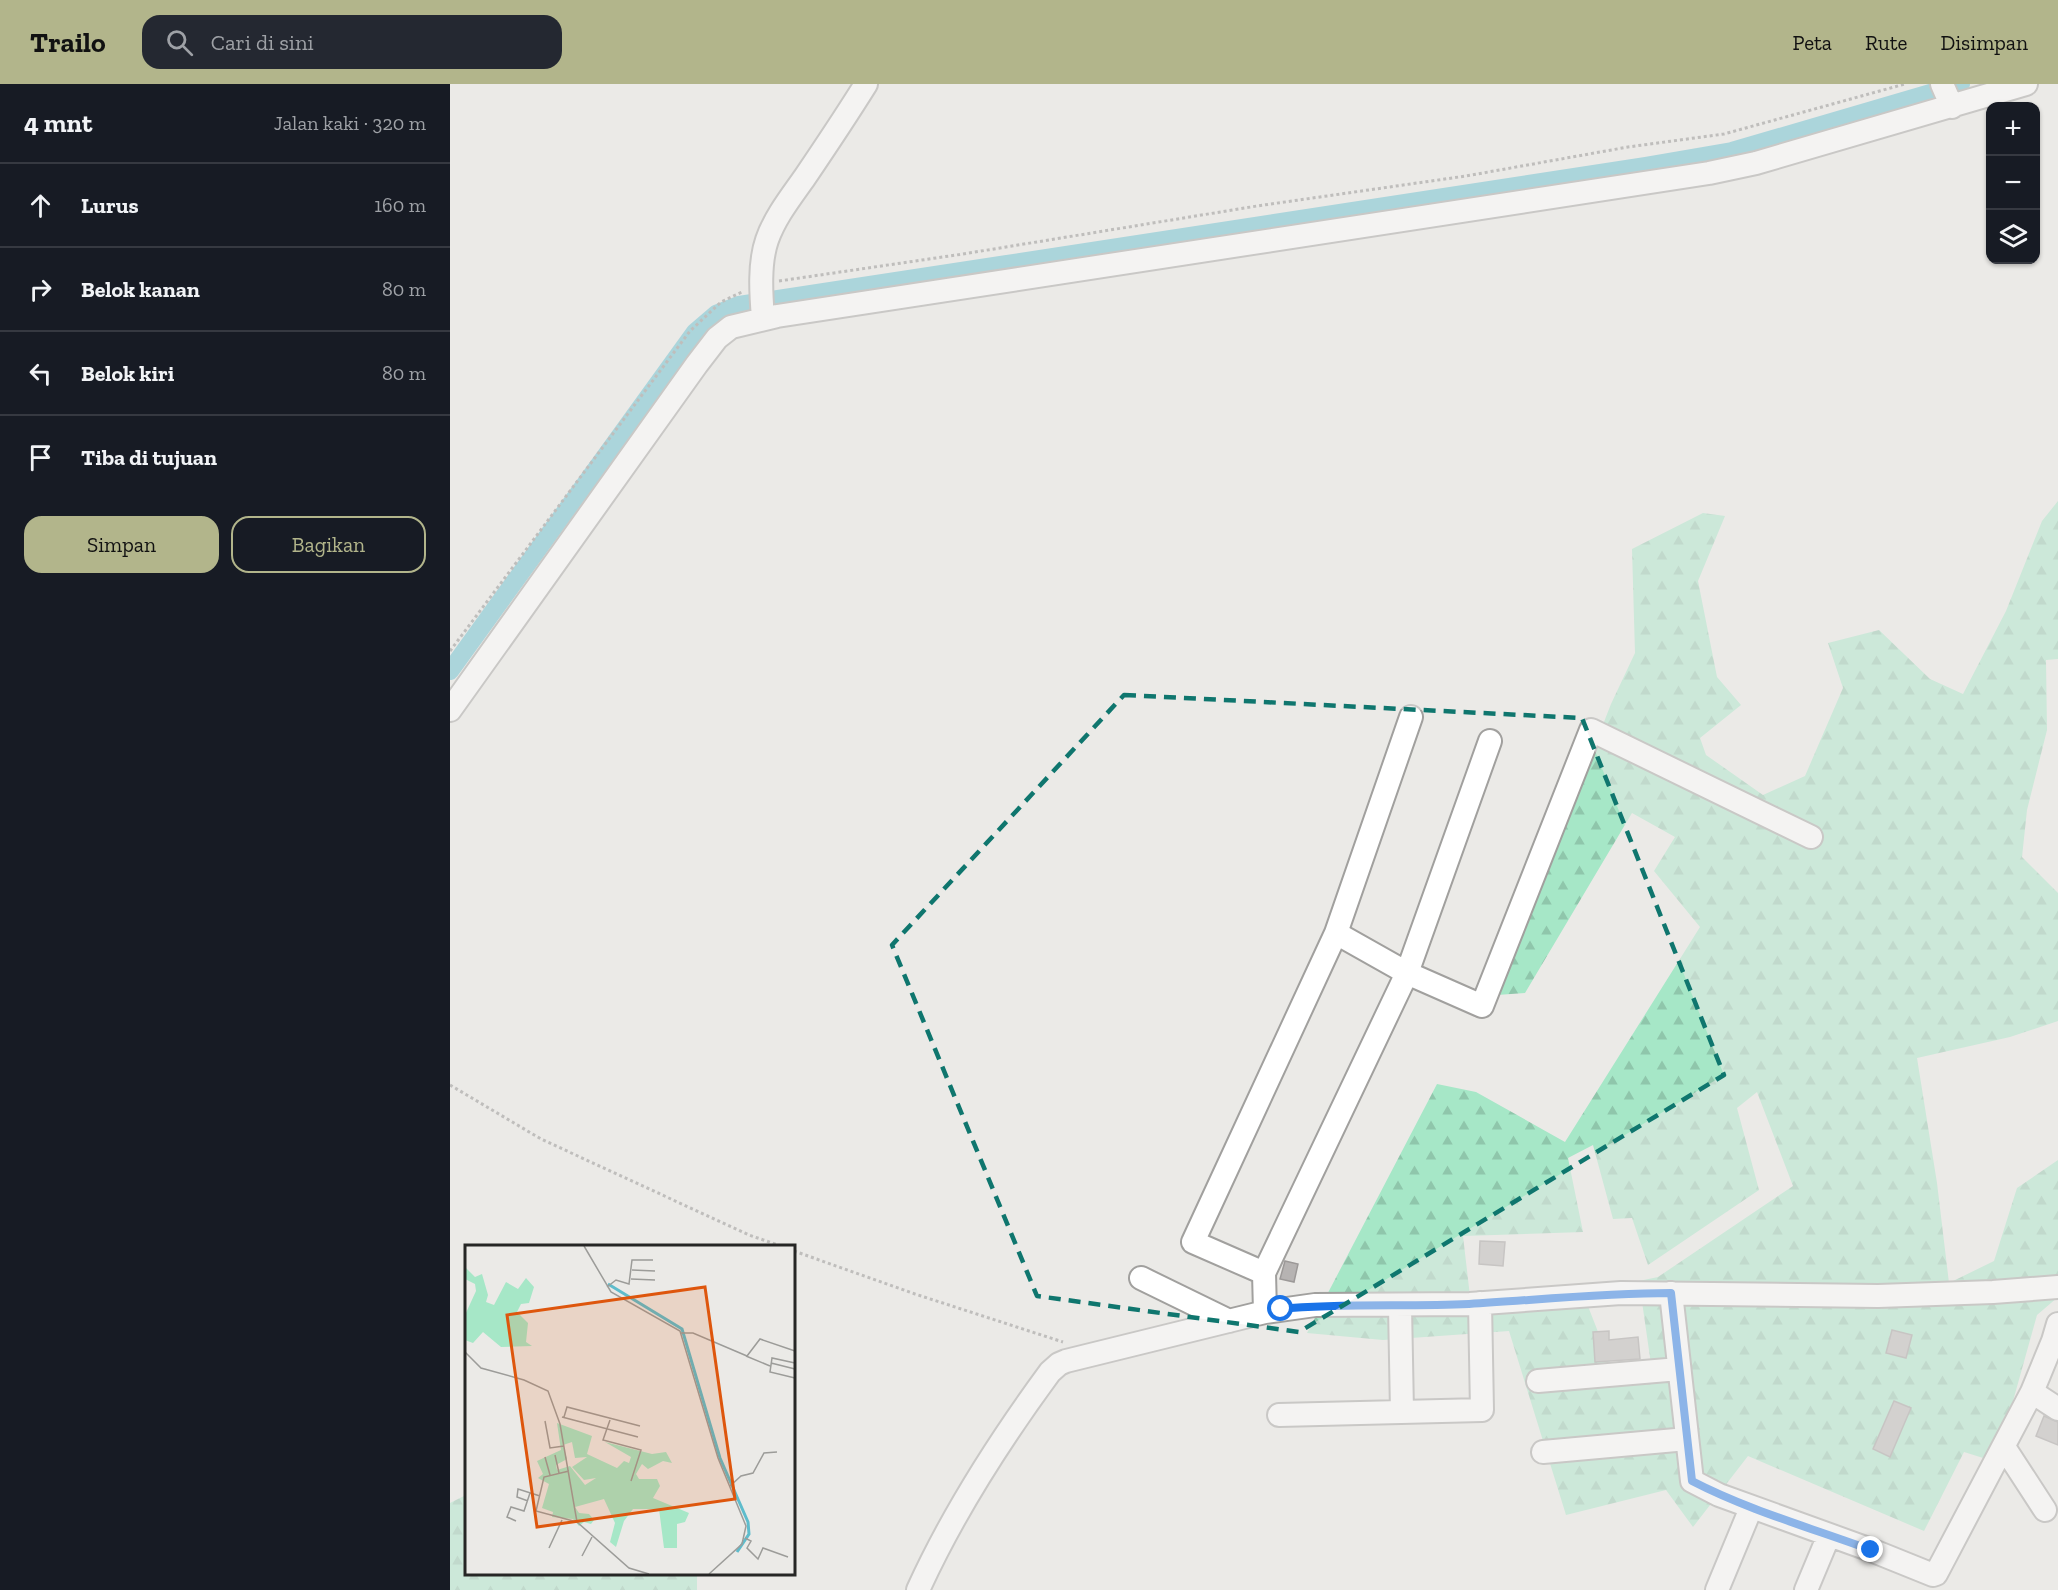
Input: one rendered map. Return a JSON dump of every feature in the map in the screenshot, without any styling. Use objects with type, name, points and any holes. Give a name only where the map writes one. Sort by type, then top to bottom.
[{"type":"street","points":[[762,299],[765,249],[775,222],[866,84]]},
{"type":"street","points":[[450,710],[712,344],[762,299],[1709,173],[1756,163],[1947,96],[2026,84]]},
{"type":"street","points":[[1264,1273],[1193,1242],[1336,933],[1411,717]]},
{"type":"street","points":[[1336,933],[1407,973],[1482,1006],[1591,730],[1811,837]]},
{"type":"street","points":[[1265,1312],[1264,1273],[1407,973],[1490,741]]},
{"type":"street","points":[[1141,1278],[1229,1321]]},
{"type":"street","points":[[918,1590],[964,1502],[1041,1384],[1059,1364],[1265,1312],[1326,1305],[1400,1306],[1480,1303],[1621,1293],[1878,1296],[2058,1287]]},
{"type":"street","points":[[1671,1293],[1692,1481],[1751,1508],[1935,1575],[2032,1392],[2054,1341],[2058,1324]]},
{"type":"street","points":[[1279,1415],[1482,1410],[1480,1303]]},
{"type":"street","points":[[1400,1306],[1402,1412]]},
{"type":"street","points":[[1538,1381],[1679,1369]]},
{"type":"street","points":[[2032,1392],[2058,1409]]},
{"type":"street","points":[[1543,1452],[1687,1439]]},
{"type":"street","points":[[2004,1448],[2045,1510]]},
{"type":"street","points":[[1717,1590],[1751,1508]]},
{"type":"street","points":[[1806,1590],[1830,1535]]},
{"type":"path","points":[[450,651],[690,331],[721,302],[762,299],[803,277],[963,254],[1257,206],[1466,176],[1628,147],[1724,134],[1905,84]]},
{"type":"path","points":[[450,1085],[541,1139],[749,1235],[778,1245]]},
{"type":"path","points":[[795,1251],[1066,1343]]},
{"type":"highlighted area","points":[[1124,695],[1582,718],[1724,1075],[1299,1332],[1037,1296],[892,945]]},
{"type":"green space","points":[[2058,501],[2058,659],[2046,660],[2047,730],[2027,810],[2022,857],[2058,893],[2058,1021],[2010,1037],[1917,1058],[1937,1183],[1949,1283],[1994,1261],[2017,1188],[2058,1160],[2058,1297],[2037,1315],[1996,1462],[1964,1452],[1924,1531],[1748,1456],[1693,1527],[1666,1490],[1566,1515],[1509,1331],[1383,1340],[1307,1333],[1437,1084],[1476,1092],[1565,1142],[1700,927],[1654,871],[1675,837],[1632,813],[1525,993],[1497,995],[1611,704],[1635,653],[1632,549],[1703,513],[1725,516],[1698,581],[1717,677],[1741,705],[1700,738],[1706,755],[1763,795],[1805,776],[1843,688],[1828,643],[1879,630],[1930,679],[1963,694],[2006,611],[2042,521]],"holes":[[[1757,1092],[1793,1186],[1658,1277],[1639,1281],[1653,1378],[1618,1383],[1584,1296],[1471,1305],[1463,1236],[1583,1232],[1568,1158],[1593,1145],[1613,1219],[1632,1218],[1648,1265],[1759,1190],[1737,1108]]]},
{"type":"green space","points":[[465,1496],[465,1575],[697,1575],[697,1590],[450,1590],[450,1503]]},
{"type":"building","points":[[1480,1241],[1505,1242],[1503,1266],[1479,1264]]},
{"type":"building","points":[[1285,1261],[1298,1264],[1294,1282],[1280,1279]]},
{"type":"building","points":[[1892,1330],[1912,1335],[1906,1358],[1886,1353]]},
{"type":"building","points":[[1609,1331],[1609,1340],[1638,1337],[1640,1359],[1595,1362],[1593,1332]]},
{"type":"building","points":[[1894,1401],[1911,1408],[1890,1457],[1873,1449]]},
{"type":"building","points":[[2044,1416],[2058,1422],[2058,1445],[2036,1436]]},
{"type":"waterway","points":[[450,671],[695,332],[716,314],[739,305],[1732,151],[1961,84]]},
{"type":"route","points":[[1281,1309],[1315,1305],[1470,1304],[1621,1293],[1671,1293],[1692,1481],[1751,1508],[1871,1550]]}]
